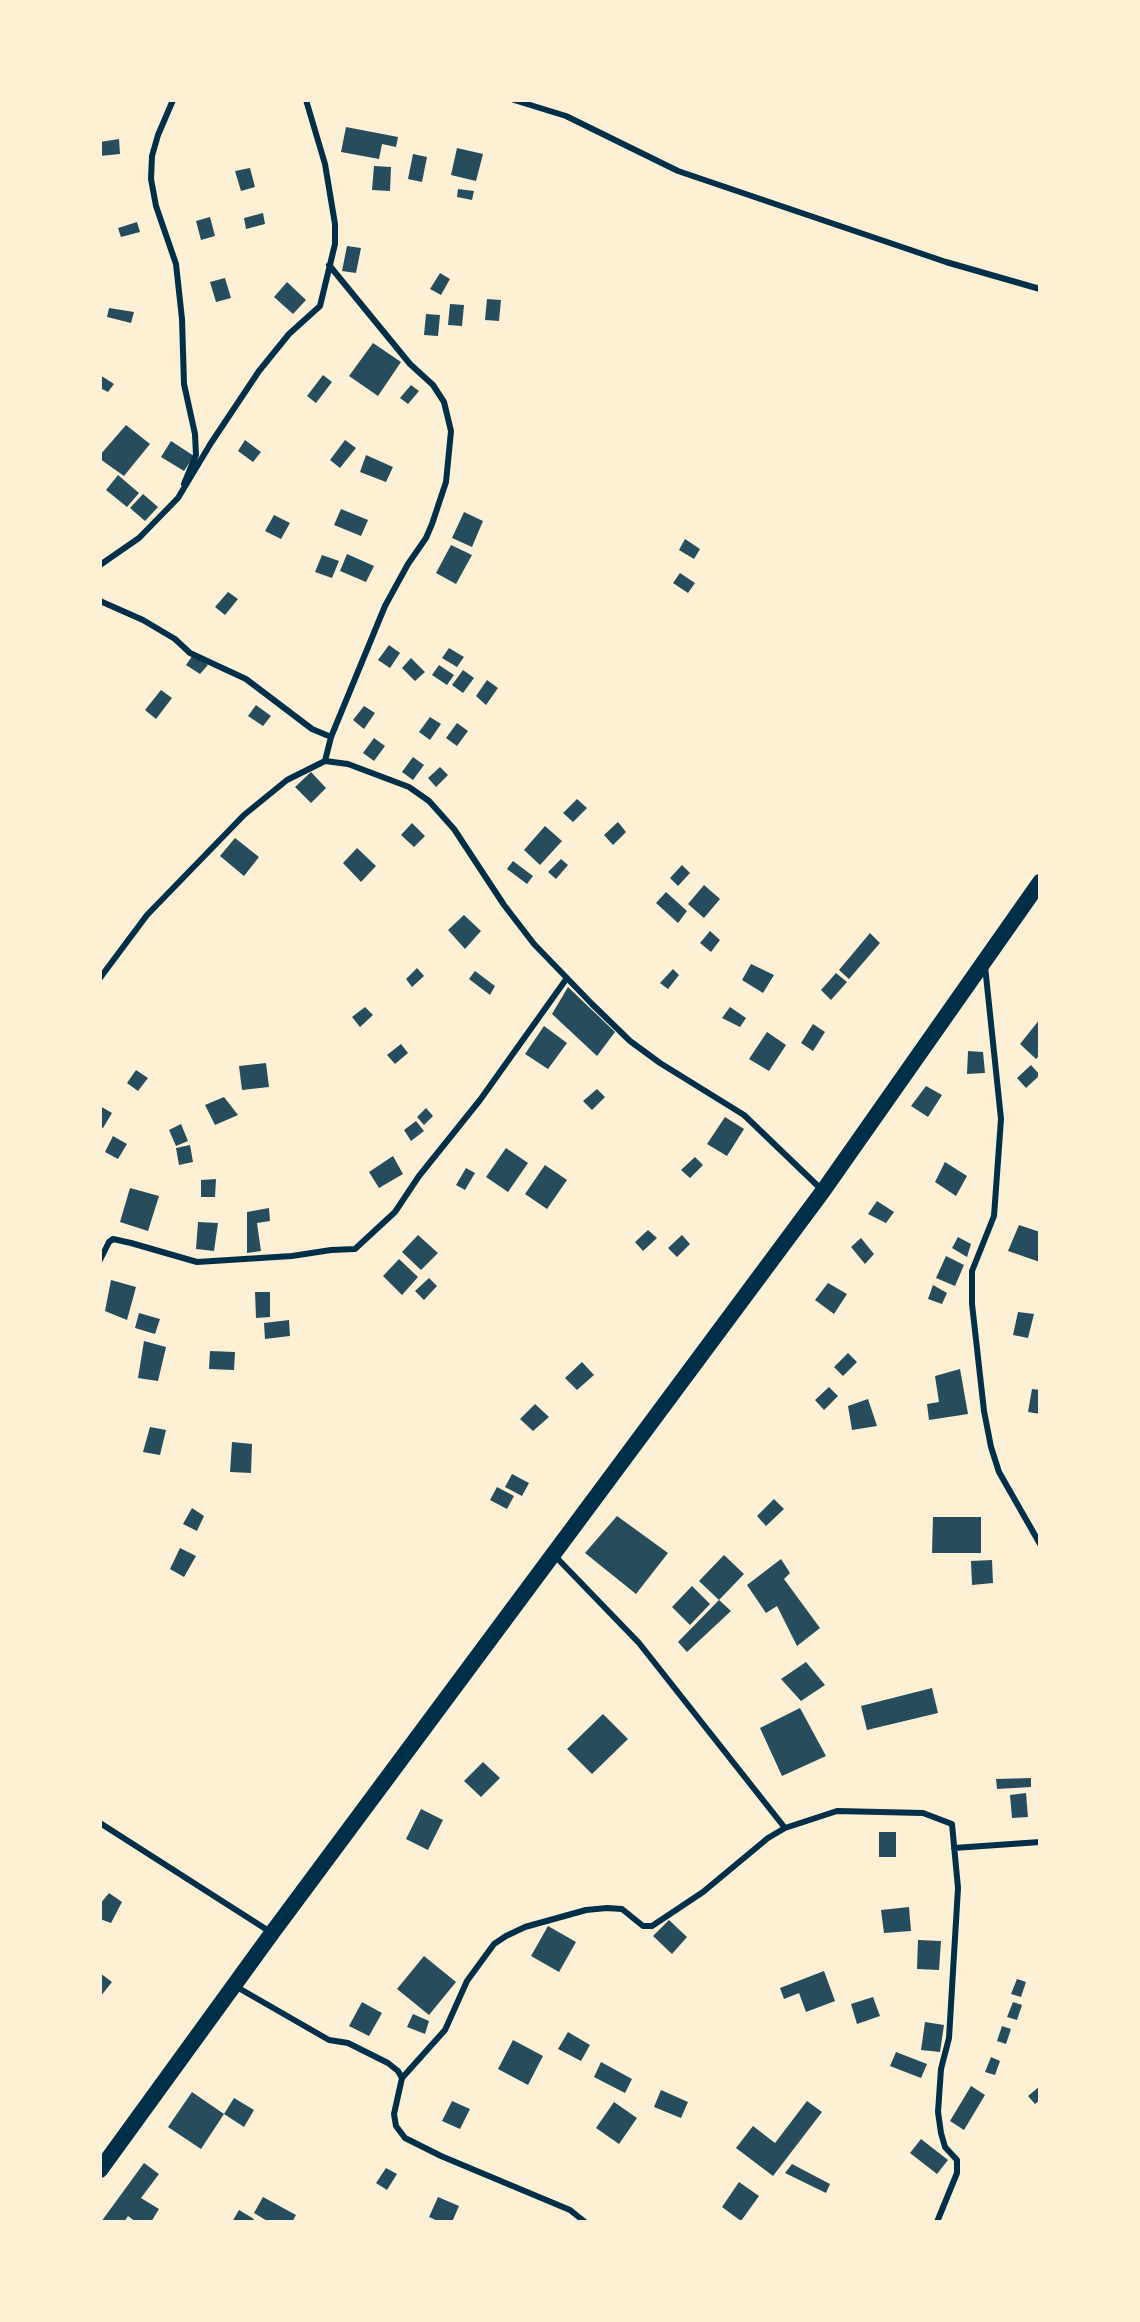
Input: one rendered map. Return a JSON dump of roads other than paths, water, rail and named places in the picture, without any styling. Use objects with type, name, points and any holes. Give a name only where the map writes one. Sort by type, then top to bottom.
[{"type":"highway","points":[[100,2170],[272,1933],[823,1191],[1040,882]]},
{"type":"street","points":[[173,100],[152,156],[152,179],[158,214],[176,264],[182,319],[184,384],[195,434],[196,455],[178,498]]},
{"type":"street","points":[[100,565],[139,538],[178,498],[211,443],[260,371],[289,334],[320,306],[335,244],[333,205],[325,164],[306,100]]},
{"type":"street","points":[[514,100],[566,116],[678,171],[946,262],[1040,289]]},
{"type":"street","points":[[325,760],[331,737],[385,606],[432,524],[446,482],[451,431],[444,402],[433,385],[410,364],[330,265]]},
{"type":"street","points":[[100,601],[143,620],[175,639],[190,653],[246,679],[297,719],[312,729],[331,737]]},
{"type":"street","points":[[100,978],[147,915],[244,815],[287,780],[325,760],[348,764],[409,787],[429,801],[454,829],[510,913],[534,944],[630,1041],[660,1063],[744,1115],[823,1191]]},
{"type":"street","points":[[984,961],[1001,1119],[994,1216],[972,1271],[972,1304],[984,1411],[991,1447],[999,1472],[1040,1544]]},
{"type":"street","points":[[100,1260],[109,1242],[113,1239],[197,1262],[356,1249],[395,1212],[419,1176],[480,1100],[567,978]]},
{"type":"street","points":[[553,1554],[639,1643],[785,1828]]},
{"type":"street","points":[[585,2222],[570,2210],[441,2156],[405,2138],[396,2126],[394,2114],[402,2078],[445,2030],[467,1981],[494,1944],[506,1936],[525,1927],[586,1910],[607,1908],[622,1909],[643,1926],[652,1926],[703,1892],[756,1846],[785,1828],[837,1811],[923,1813],[952,1824],[958,1888],[949,2038],[941,2069],[938,2112],[940,2133],[945,2147],[957,2160],[957,2173],[937,2222]]},
{"type":"street","points":[[100,1823],[272,1933]]},
{"type":"street","points":[[954,1848],[1040,1842]]},
{"type":"street","points":[[234,1985],[329,2040],[348,2043],[388,2063],[398,2071],[402,2078]]}]
